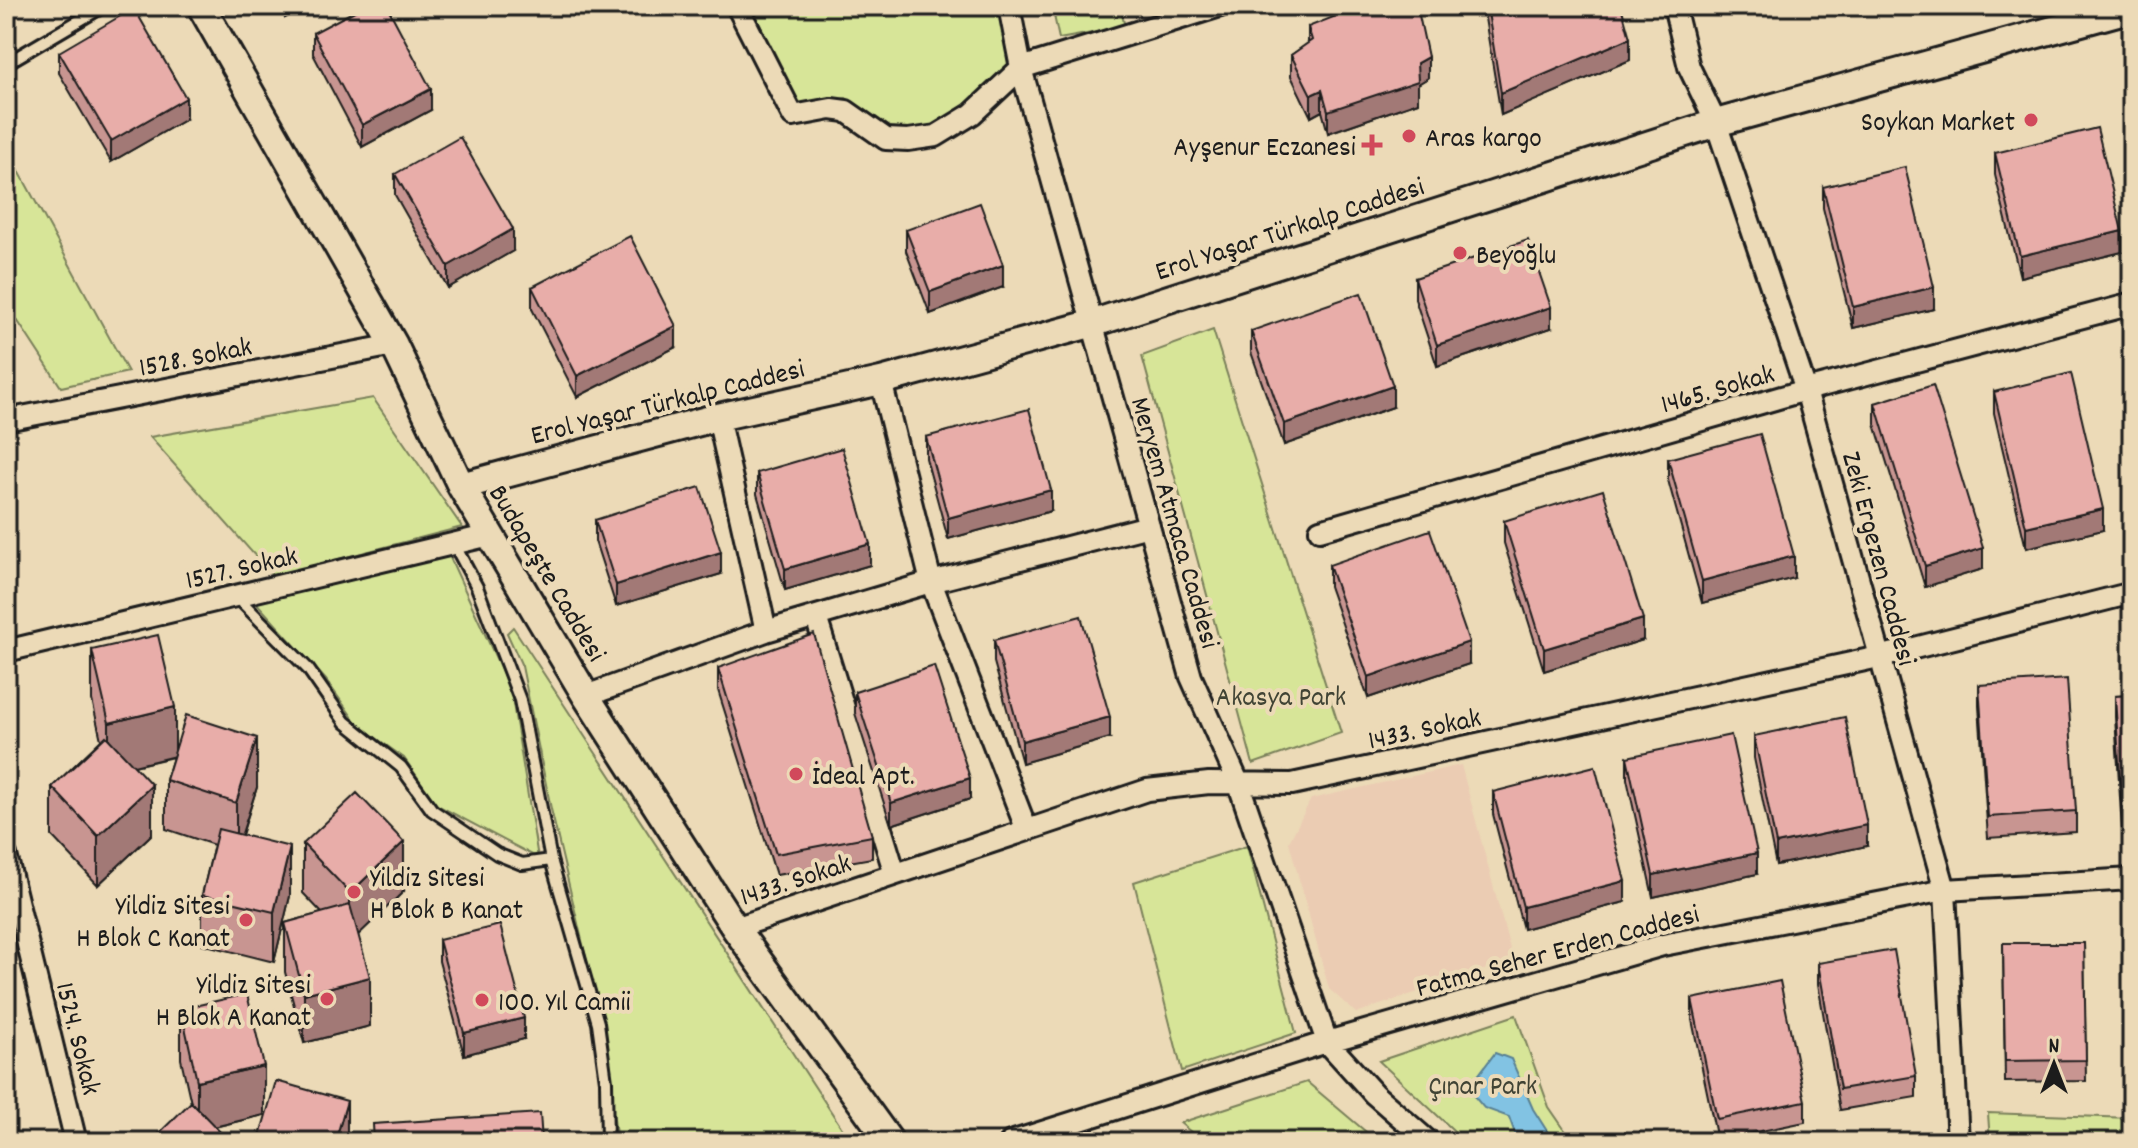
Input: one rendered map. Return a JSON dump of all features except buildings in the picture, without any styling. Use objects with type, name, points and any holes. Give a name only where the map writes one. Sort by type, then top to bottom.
[{"type":"street","name":"Budapeşte Caddesi","points":[[201,6],[394,345],[461,486],[586,696],[735,928],[890,1142]]},
{"type":"street","points":[[737,6],[793,116],[831,109],[846,111],[886,139],[908,140],[936,136],[972,114],[1021,68],[1220,6]]},
{"type":"street","name":"Meryem Atmaca Caddesi","points":[[1009,6],[1021,68],[1191,677],[1238,782],[1327,1042],[1374,1094],[1429,1142]]},
{"type":"street","name":"Zeki Ergezen Caddesi","points":[[1674,6],[1689,67],[1716,123],[1806,390],[1945,890],[1958,1142]]},
{"type":"street","name":"Erol Yaşar Türkalp Caddesi","points":[[461,486],[718,417],[881,381],[1094,323],[1716,123],[2132,8]]},
{"type":"street","name":"1465. Sokak","points":[[1320,530],[1806,390],[2132,304]]},
{"type":"street","name":"1528. Sokak","points":[[6,420],[394,345]]},
{"type":"street","points":[[881,381],[931,582],[1026,828]]},
{"type":"street","points":[[718,417],[766,631]]},
{"type":"street","points":[[586,696],[766,631],[931,582],[1149,526]]},
{"type":"street","name":"1527. Sokak","points":[[6,651],[490,535]]},
{"type":"street","name":"1433. Sokak","points":[[735,928],[1147,790],[1180,784],[1292,784],[1879,657],[2132,593]]},
{"type":"street","points":[[816,617],[895,874]]},
{"type":"street","name":"1524. Sokak","points":[[6,855],[76,1142]]},
{"type":"street","name":"Fatma Seher Erden Caddesi","points":[[1011,1142],[1327,1042],[1663,945],[1945,890],[2132,879]]},
{"type":"lane","points":[[7,63],[104,6]]},
{"type":"lane","points":[[454,544],[477,587],[520,700],[551,860],[598,1023],[606,1081],[607,1142]]},
{"type":"lane","points":[[236,596],[308,669],[345,722],[401,767],[432,810],[497,854],[522,864],[551,860]]},
{"type":"shaded area","points":[[1461,765],[1513,960],[1356,1013],[1329,989],[1289,842],[1311,799]]},
{"type":"green space","points":[[746,6],[998,6],[1010,66],[964,106],[932,128],[887,129],[846,98],[797,106]]},
{"type":"green space","points":[[1052,6],[1120,6],[1125,27],[1059,39]]},
{"type":"green space","points":[[6,147],[128,372],[61,387],[6,303]]},
{"type":"green space","name":"Akasya Park","points":[[1213,330],[1341,733],[1253,764],[1142,356]]},
{"type":"green space","points":[[373,398],[462,527],[273,576],[150,437]]},
{"type":"green space","points":[[447,551],[511,691],[538,858],[437,805],[404,758],[358,725],[326,680],[253,599]]},
{"type":"green space","points":[[513,627],[851,1142],[617,1142],[601,1021],[551,809],[522,666],[507,633]]},
{"type":"green space","points":[[1247,846],[1296,1033],[1182,1071],[1134,882]]},
{"type":"green space","name":"Çınar Park","points":[[1516,1015],[1549,1107],[1573,1142],[1466,1142],[1379,1061]]},
{"type":"green space","points":[[1307,1082],[1378,1142],[1203,1142],[1180,1123]]},
{"type":"green space","points":[[1988,1113],[2132,1118],[2132,1142],[1990,1142]]},
{"type":"water","points":[[1495,1053],[1511,1059],[1533,1109],[1554,1142],[1518,1142],[1509,1117],[1484,1108],[1468,1089]]},
{"type":"place","name":"Soykan Market","points":[[2031,120]]},
{"type":"place","name":"Aras kargo","points":[[1409,136]]},
{"type":"place","name":"Ayşenur Eczanesi","points":[[1372,145]]},
{"type":"place","name":"Beyoğlu","points":[[1460,253]]},
{"type":"place","name":"İdeal Apt.","points":[[796,774]]},
{"type":"place","name":"Yildiz Sitesi H Blok B Kanat","points":[[354,892]]},
{"type":"place","name":"Yildiz Sitesi H Blok C Kanat","points":[[246,920]]},
{"type":"place","name":"Yildiz Sitesi H Blok A Kanat","points":[[327,999]]},
{"type":"place","name":"100. Yıl Camii","points":[[482,1000]]}]
